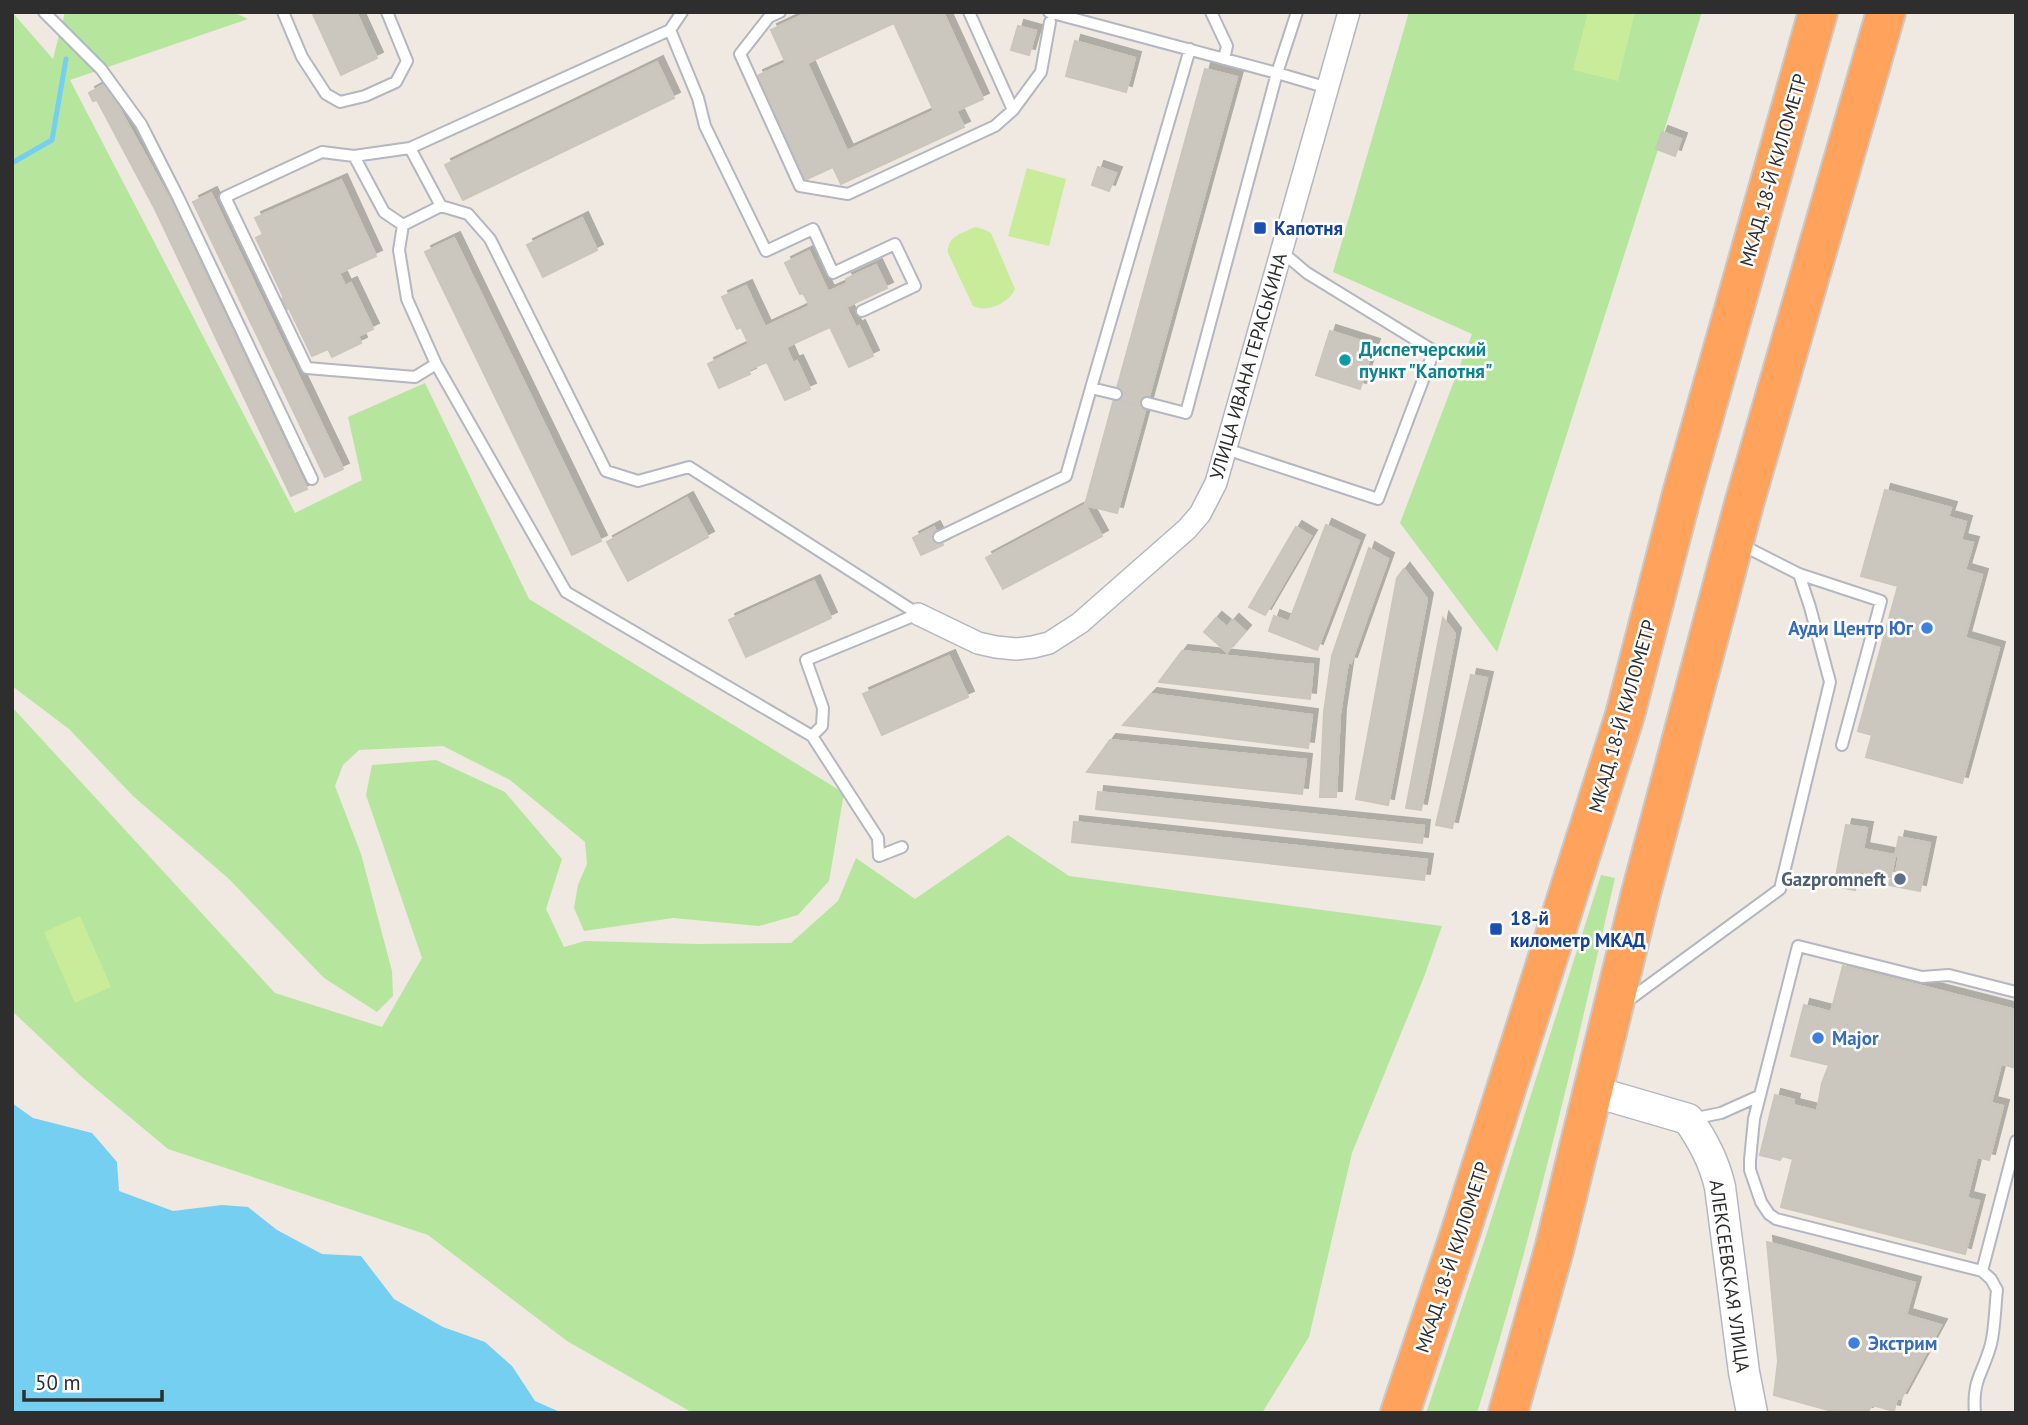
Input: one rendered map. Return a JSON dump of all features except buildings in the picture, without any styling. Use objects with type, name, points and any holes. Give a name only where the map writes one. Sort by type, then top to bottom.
[{"type":"highway","name":"МКАД, 18-Й КИЛОМЕТР","points":[[1400,1413],[1467,1213],[1625,715],[1682,494],[1818,12]]},
{"type":"highway","points":[[1508,1413],[1554,1250],[1640,897],[1735,541],[1886,12]]},
{"type":"street","name":"УЛИЦА ИВАНА ГЕРАСЬКИНА","points":[[918,614],[978,643],[996,648],[1016,649],[1049,643],[1080,623],[1178,537],[1200,514],[1216,483],[1349,12]]},
{"type":"street","points":[[1592,1091],[1688,1119]]},
{"type":"street","name":"АЛЕКСЕЕВСКАЯ УЛИЦА","points":[[1688,1119],[1707,1147],[1716,1172],[1752,1413]]},
{"type":"lane","points":[[44,12],[101,69],[141,124],[312,479]]},
{"type":"lane","points":[[283,12],[302,57],[326,94],[340,102],[365,96],[396,82],[407,61],[387,12]]},
{"type":"lane","points":[[436,365],[415,377],[307,368],[225,197],[322,152],[354,156],[410,148],[670,30],[682,12]]},
{"type":"lane","points":[[780,12],[769,17],[740,54],[800,186],[848,194],[995,126],[1013,110],[1041,72],[1049,17],[1189,49],[1328,88]]},
{"type":"lane","points":[[968,12],[1013,110]]},
{"type":"lane","points":[[1211,12],[1227,46],[1224,59]]},
{"type":"lane","points":[[1147,403],[1186,414],[1297,12]]},
{"type":"lane","points":[[670,30],[698,98],[705,126],[766,251],[813,229],[833,273],[895,244],[915,286],[862,311]]},
{"type":"lane","points":[[939,537],[1066,476],[1189,49]]},
{"type":"lane","points":[[410,148],[441,206]]},
{"type":"lane","points":[[354,156],[384,212],[403,225]]},
{"type":"lane","points":[[403,225],[441,206],[468,214],[490,239],[606,471],[638,481],[689,467],[918,614]]},
{"type":"lane","points":[[403,225],[399,250],[407,299],[436,365],[566,592],[812,736],[877,838],[879,856],[902,847]]},
{"type":"lane","points":[[1226,449],[1378,499],[1434,351],[1307,273],[1282,252]]},
{"type":"lane","points":[[1091,388],[1116,394]]},
{"type":"lane","points":[[1735,541],[1800,575],[1881,601],[1842,745]]},
{"type":"lane","points":[[1613,1012],[1780,889],[1830,682],[1800,575]]},
{"type":"lane","points":[[812,736],[822,726],[823,708],[806,660],[918,614]]},
{"type":"lane","points":[[1975,1413],[1976,1379],[1991,1344],[1997,1290],[1991,1279],[1982,1272],[1776,1219],[1761,1202],[1750,1170],[1754,1119],[1798,946],[1922,977],[1949,975],[2016,992]]},
{"type":"lane","points":[[1688,1119],[1721,1113],[1759,1096]]},
{"type":"lane","points":[[1982,1272],[2016,1141]]},
{"type":"green space","points":[[12,12],[53,59],[65,12],[233,12],[248,19],[70,80],[295,513],[362,480],[348,417],[425,383],[529,599],[844,793],[829,881],[798,915],[759,926],[673,918],[584,931],[574,908],[578,885],[587,864],[585,842],[510,780],[443,746],[359,750],[343,765],[335,786],[361,854],[392,971],[393,996],[377,1012],[324,978],[229,879],[133,796],[69,729],[12,686]]},
{"type":"green space","points":[[1409,12],[1702,12],[1497,652],[1400,523],[1472,334],[1333,272]]},
{"type":"green space","points":[[1588,12],[1635,12],[1618,81],[1573,70]]},
{"type":"green space","points":[[1027,168],[1066,179],[1049,246],[1008,236]]},
{"type":"green space","points":[[975,227],[991,233],[1015,289],[1008,299],[985,308],[973,306],[948,253],[952,239]]},
{"type":"green space","points":[[12,707],[275,993],[382,1027],[422,958],[366,795],[372,765],[436,760],[505,792],[562,859],[546,909],[564,947],[585,941],[791,943],[838,901],[856,858],[915,899],[1008,835],[1069,876],[1442,926],[1352,1153],[1309,1337],[1262,1413],[693,1413],[567,1341],[428,1235],[168,1149],[83,1078],[12,1011]]},
{"type":"green space","points":[[1601,875],[1615,878],[1600,945],[1534,1214],[1477,1413],[1426,1413],[1484,1242]]},
{"type":"green space","points":[[80,916],[111,987],[75,1003],[44,932]]},
{"type":"water","points":[[12,1103],[33,1118],[92,1133],[117,1162],[119,1191],[173,1211],[222,1205],[248,1207],[277,1230],[322,1254],[361,1256],[394,1299],[443,1327],[485,1342],[512,1366],[535,1401],[562,1413],[12,1413]]},
{"type":"waterway","points":[[12,163],[52,140],[66,59]]},
{"type":"place","name":"Капотня","points":[[1260,228]]},
{"type":"place","name":"Диспетчерский пункт \"Капотня\"","points":[[1345,360]]},
{"type":"place","name":"Ауди Центр Юг","points":[[1927,628]]},
{"type":"place","name":"Gazpromneft","points":[[1900,879]]},
{"type":"place","name":"18-й километр МКАД","points":[[1496,929]]},
{"type":"place","name":"Major","points":[[1818,1038]]},
{"type":"place","name":"Экстрим","points":[[1854,1343]]}]
